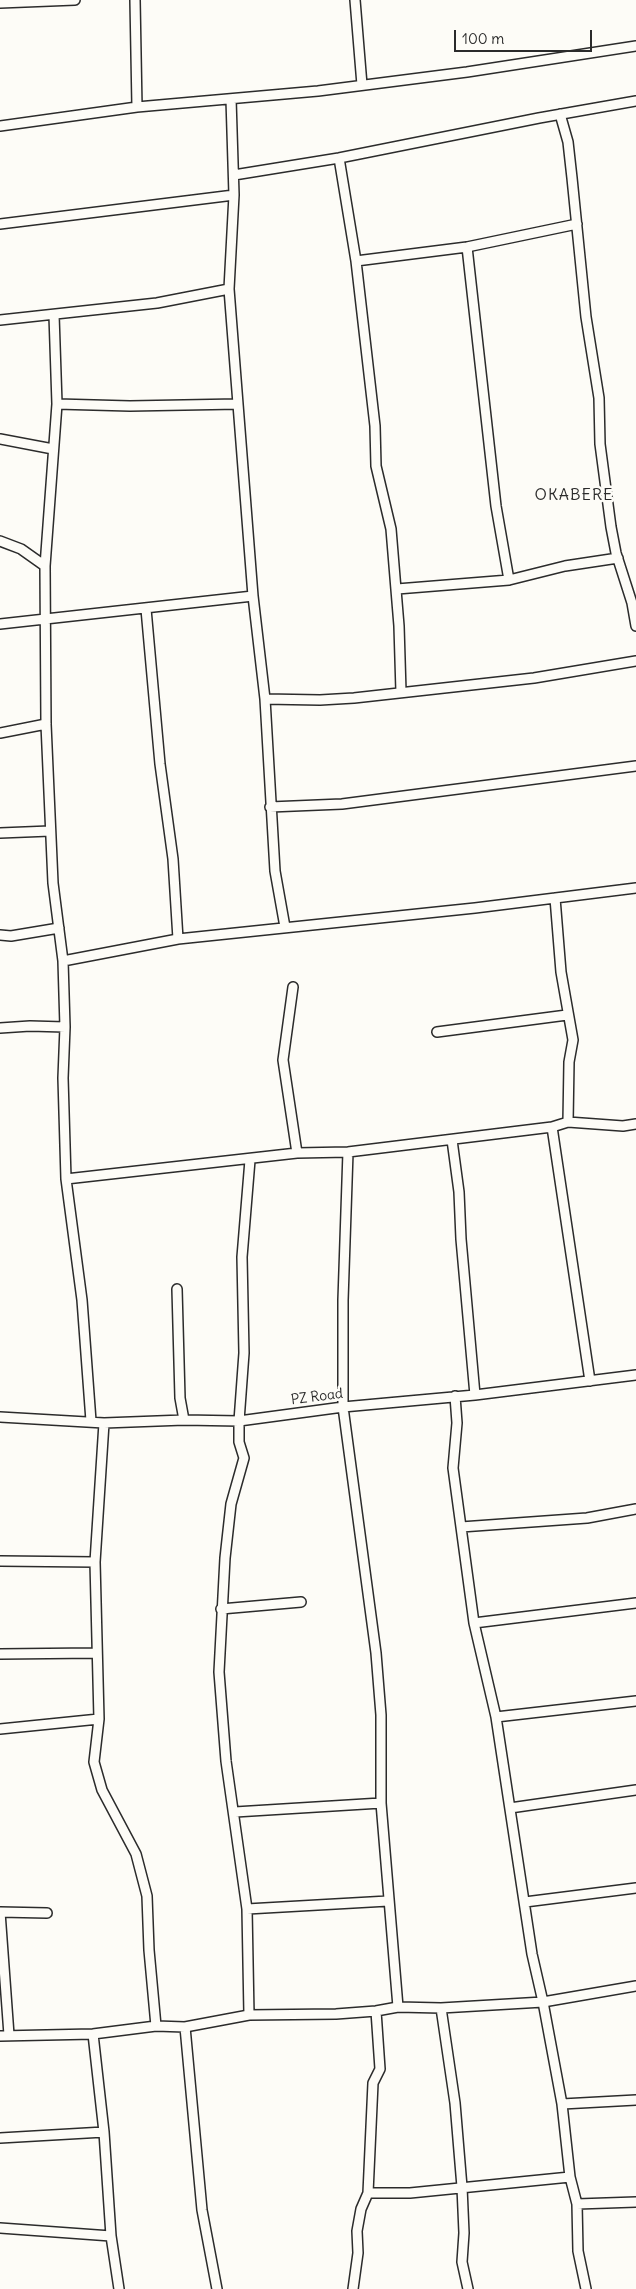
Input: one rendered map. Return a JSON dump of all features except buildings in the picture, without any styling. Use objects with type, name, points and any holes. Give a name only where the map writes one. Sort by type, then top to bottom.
[{"type":"street","points":[[0,3],[75,0]]},
{"type":"street","points":[[135,0],[138,107]]},
{"type":"street","points":[[355,0],[362,85]]},
{"type":"street","points":[[0,126],[138,107],[318,91],[467,72],[636,46]]},
{"type":"street","points":[[231,99],[234,195],[229,289],[253,596],[265,699],[275,871],[285,927]]},
{"type":"street","points":[[234,175],[339,158],[560,114],[636,101]]},
{"type":"street","points":[[560,114],[568,142],[586,317],[598,398],[600,444],[611,527],[618,558],[632,602],[636,626]]},
{"type":"street","points":[[339,158],[356,261],[374,426],[376,466],[391,529],[397,589],[401,692]]},
{"type":"street","points":[[0,224],[234,195]]},
{"type":"street","points":[[356,261],[467,247],[577,224]]},
{"type":"street","points":[[467,247],[496,506],[509,580]]},
{"type":"street","points":[[0,320],[157,303],[229,289]]},
{"type":"street","points":[[54,315],[56,404],[45,566],[46,724],[50,831],[63,960],[65,1027],[63,1078],[66,1179],[82,1300],[91,1421]]},
{"type":"street","points":[[56,404],[130,406],[238,404]]},
{"type":"street","points":[[0,439],[53,449]]},
{"type":"street","points":[[0,542],[21,549],[45,566]]},
{"type":"street","points":[[397,589],[509,580],[565,566],[618,558]]},
{"type":"street","points":[[0,624],[253,596]]},
{"type":"street","points":[[146,609],[160,764],[173,859],[178,939]]},
{"type":"street","points":[[265,699],[320,700],[401,692],[534,678],[636,661]]},
{"type":"street","points":[[0,734],[46,724]]},
{"type":"street","points":[[270,807],[342,804],[636,766]]},
{"type":"street","points":[[0,833],[50,831]]},
{"type":"street","points":[[63,960],[178,939],[636,888]]},
{"type":"street","points":[[554,898],[561,972],[572,1040],[569,1062],[568,1122]]},
{"type":"street","points":[[0,935],[10,936],[59,928]]},
{"type":"street","points":[[293,987],[283,1060],[297,1153]]},
{"type":"street","points":[[437,1032],[567,1015]]},
{"type":"street","points":[[0,1028],[30,1026],[65,1027]]},
{"type":"street","points":[[66,1179],[250,1160],[297,1153],[348,1152],[552,1127],[568,1122],[623,1126],[636,1124]]},
{"type":"street","points":[[552,1127],[590,1381]]},
{"type":"street","points":[[452,1140],[459,1192],[460,1239],[475,1396]]},
{"type":"street","points":[[348,1152],[343,1291],[344,1407],[376,1653],[381,1715],[381,1803],[398,2006]]},
{"type":"street","points":[[249,2015],[247,1910],[239,1864],[235,1812],[226,1761],[220,1672],[221,1609],[231,1504],[244,1458],[239,1442],[244,1353],[242,1257],[250,1160]]},
{"type":"street","points":[[177,1289],[180,1398],[184,1420]]},
{"type":"street","name":"PZ Road","points":[[0,1417],[104,1423],[184,1420],[239,1421],[344,1407],[455,1396],[475,1396],[636,1375]]},
{"type":"street","points":[[455,1396],[457,1423],[453,1468],[474,1622],[496,1717],[532,1954],[562,2104],[570,2176],[577,2204],[578,2251],[586,2289]]},
{"type":"street","points":[[104,1423],[95,1562],[99,1719],[94,1762],[102,1790],[136,1854],[147,1896],[149,1950],[156,2026]]},
{"type":"street","points":[[461,1527],[587,1518],[636,1509]]},
{"type":"street","points":[[0,1561],[95,1562]]},
{"type":"street","points":[[221,1609],[301,1602]]},
{"type":"street","points":[[474,1622],[636,1603]]},
{"type":"street","points":[[0,1654],[96,1653]]},
{"type":"street","points":[[496,1717],[636,1701]]},
{"type":"street","points":[[0,1729],[99,1719]]},
{"type":"street","points":[[510,1808],[636,1790]]},
{"type":"street","points":[[235,1812],[381,1803]]},
{"type":"street","points":[[525,1902],[636,1888]]},
{"type":"street","points":[[247,1910],[388,1901]]},
{"type":"street","points":[[47,1914],[0,1912],[5,2035],[93,2034],[156,2026],[185,2028],[249,2015],[376,2011],[398,2006],[441,2008],[543,2002],[636,1986]]},
{"type":"street","points":[[441,2008],[455,2103],[462,2187],[464,2233],[462,2262],[468,2289]]},
{"type":"street","points":[[353,2289],[360,2209],[368,2192],[373,2082],[380,2069],[376,2011]]},
{"type":"street","points":[[185,2028],[202,2210],[217,2289]]},
{"type":"street","points":[[93,2034],[104,2132],[111,2236],[119,2289]]},
{"type":"street","points":[[562,2104],[636,2100]]},
{"type":"street","points":[[0,2138],[104,2132]]},
{"type":"street","points":[[368,2192],[410,2192],[570,2176]]},
{"type":"street","points":[[577,2204],[636,2202]]},
{"type":"street","points":[[0,2228],[111,2236]]},
{"type":"district","name":"OKABERE","points":[[574,495]]}]
